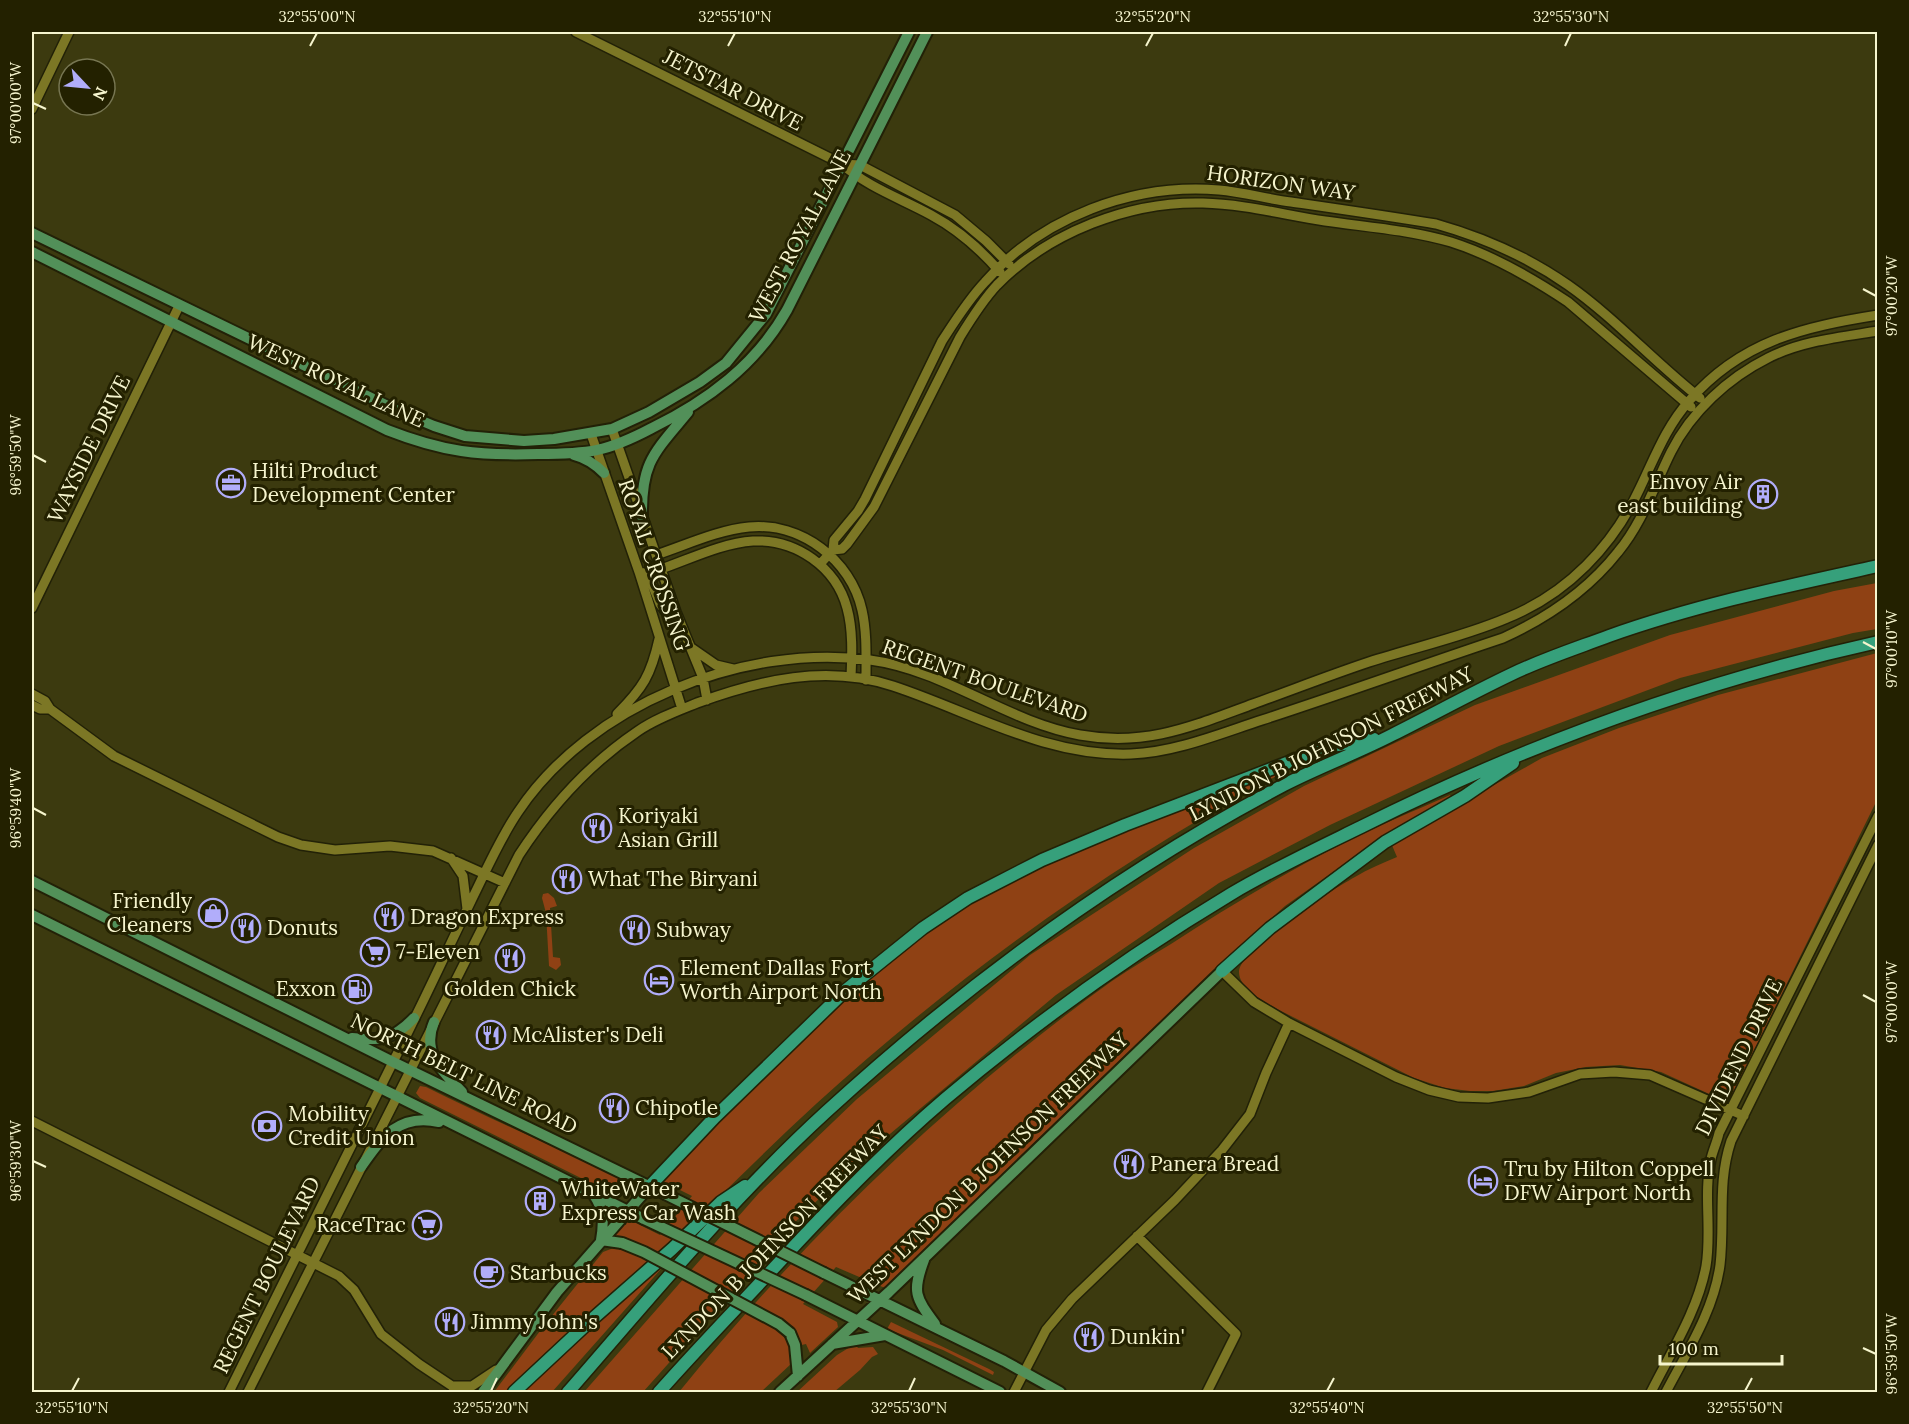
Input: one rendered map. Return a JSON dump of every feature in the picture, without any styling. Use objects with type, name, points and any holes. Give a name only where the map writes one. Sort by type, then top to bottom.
[{"type":"highway","name":"LYNDON B JOHNSON FREEWAY","points":[[568,1392],[761,1174],[826,1112],[942,1011],[1063,920],[1178,845],[1286,784],[1389,737],[1516,672],[1610,636],[1689,610],[1878,566]]},
{"type":"highway","name":"LYNDON B JOHNSON FREEWAY","points":[[659,1392],[850,1186],[896,1142],[991,1062],[1085,991],[1234,892],[1399,808],[1539,746],[1647,707],[1764,669],[1878,642]]},
{"type":"highway","points":[[649,1186],[723,1109],[846,990],[923,928],[968,898],[1034,864],[1084,842],[1331,746],[1389,737]]},
{"type":"highway","points":[[1222,971],[1270,928],[1384,842],[1465,796],[1539,746]]},
{"type":"highway","points":[[514,1392],[721,1202],[761,1174]]},
{"type":"highway","points":[[667,1392],[680,1369]]},
{"type":"main road","name":"WEST ROYAL LANE","points":[[32,233],[179,306],[434,426],[465,436],[524,441],[591,434],[612,429],[649,412],[700,382],[726,363],[753,331],[771,304],[909,32]]},
{"type":"main road","name":"WEST ROYAL LANE","points":[[32,252],[387,430],[423,444],[469,453],[507,456],[565,454],[597,450],[618,444],[693,407],[739,372],[762,347],[792,300],[927,32]]},
{"type":"main road","points":[[642,517],[642,494],[646,470],[661,444],[693,407]]},
{"type":"main road","points":[[387,430],[396,410]]},
{"type":"main road","points":[[565,454],[583,457],[604,473]]},
{"type":"main road","name":"NORTH BELT LINE ROAD","points":[[32,881],[344,1038],[937,1327],[1060,1392]]},
{"type":"main road","points":[[32,915],[594,1195],[806,1295],[1000,1392]]},
{"type":"main road","name":"WEST LYNDON B JOHNSON FREEWAY","points":[[780,1392],[880,1300],[1222,971]]},
{"type":"main road","points":[[344,1038],[376,1041],[404,1028],[414,1018]]},
{"type":"main road","points":[[434,1022],[431,1029],[433,1057],[436,1065],[467,1096]]},
{"type":"main road","points":[[361,1167],[386,1135],[399,1125],[427,1119],[453,1124]]},
{"type":"main road","points":[[483,1392],[557,1292],[649,1186]]},
{"type":"main road","points":[[594,1195],[600,1204],[602,1213],[601,1240]]},
{"type":"main road","points":[[601,1240],[622,1243],[644,1252],[779,1324],[790,1333],[795,1345],[798,1376]]},
{"type":"main road","points":[[925,1257],[916,1281],[917,1293],[919,1302],[937,1327]]},
{"type":"main road","points":[[832,1344],[886,1335]]},
{"type":"street","points":[[32,109],[69,32]]},
{"type":"street","name":"JETSTAR DRIVE","points":[[576,32],[842,164],[854,176],[948,224],[981,252],[1005,278]]},
{"type":"street","name":"JETSTAR DRIVE","points":[[842,164],[860,165],[955,215],[986,240],[1014,270]]},
{"type":"street","name":"HORIZON WAY","points":[[820,564],[831,552],[834,540],[866,499],[942,341],[984,282],[1033,239],[1067,219],[1116,200],[1153,193],[1221,190],[1436,224],[1473,236],[1532,263],[1568,285],[1706,403]]},
{"type":"street","points":[[1275,214],[1283,201]]},
{"type":"street","points":[[1283,201],[1287,215]]},
{"type":"street","name":"HORIZON WAY","points":[[831,552],[842,549],[847,544],[874,507],[972,318],[995,287],[1014,270],[1075,231],[1094,222],[1140,209],[1204,203],[1419,235],[1450,242],[1496,261],[1568,303],[1697,413]]},
{"type":"street","points":[[1526,277],[1532,263]]},
{"type":"street","name":"WAYSIDE DRIVE","points":[[32,608],[179,306]]},
{"type":"street","points":[[963,310],[972,318]]},
{"type":"street","name":"REGENT BOULEVARD","points":[[229,1392],[500,843],[531,794],[567,757],[604,727],[634,708],[703,678],[799,658],[866,659],[894,664],[934,678],[1032,721],[1082,736],[1131,738],[1171,734],[1370,662],[1500,621],[1541,601],[1584,568],[1610,538],[1627,513],[1666,432],[1695,394],[1729,365],[1749,351],[1779,338],[1819,325],[1878,315]]},
{"type":"street","name":"REGENT BOULEVARD","points":[[248,1392],[519,855],[541,822],[570,789],[633,734],[682,709],[772,680],[794,676],[830,675],[893,686],[1025,737],[1080,752],[1134,754],[1191,744],[1503,638],[1525,628],[1554,610],[1588,584],[1619,551],[1644,512],[1677,441],[1706,403],[1735,378],[1774,355],[1802,345],[1878,331]]},
{"type":"street","points":[[918,392],[930,398]]},
{"type":"street","name":"ROYAL CROSSING","points":[[612,429],[661,569],[703,678],[707,700]]},
{"type":"street","name":"ROYAL CROSSING","points":[[591,434],[639,572],[682,709]]},
{"type":"street","points":[[656,555],[749,527],[769,527],[795,533],[831,552],[844,570],[860,602],[863,613],[866,680]]},
{"type":"street","points":[[729,546],[730,531]]},
{"type":"street","points":[[661,569],[729,546],[753,541],[773,542],[796,549],[820,564],[834,579],[847,607],[851,631],[851,677]]},
{"type":"street","points":[[639,572],[648,574],[660,604],[688,642],[716,666],[735,670]]},
{"type":"street","points":[[604,727],[646,682],[653,667],[660,637]]},
{"type":"street","points":[[32,694],[45,700],[50,710],[114,756],[289,841],[335,850],[390,846],[433,851],[505,883]]},
{"type":"street","points":[[32,705],[50,710]]},
{"type":"street","name":"DIVIDEND DRIVE","points":[[1651,1392],[1701,1286],[1708,1243],[1708,1179],[1711,1158],[1719,1133],[1878,816]]},
{"type":"street","name":"DIVIDEND DRIVE","points":[[1666,1392],[1707,1310],[1714,1290],[1722,1245],[1724,1161],[1731,1141],[1878,845]]},
{"type":"street","points":[[451,858],[463,876],[467,910]]},
{"type":"street","points":[[1222,971],[1254,1002],[1289,1023],[1396,1077],[1446,1095],[1488,1098],[1529,1092],[1580,1074],[1614,1072],[1650,1076],[1743,1116]]},
{"type":"street","points":[[1014,1392],[1046,1330],[1072,1299],[1175,1200],[1222,1150],[1250,1114],[1289,1023]]},
{"type":"street","points":[[32,1122],[339,1276],[354,1290],[381,1334],[454,1389],[472,1386],[501,1367]]},
{"type":"street","points":[[1137,1236],[1236,1334],[1207,1392]]},
{"type":"shaded area","points":[[1877,583],[1877,629],[1853,633],[1680,678],[1499,746],[1330,825],[1219,883],[1056,995],[860,1159],[791,1226],[643,1392],[584,1392],[759,1193],[857,1099],[1030,955],[1194,848],[1304,786],[1475,705],[1670,635],[1834,591]]},
{"type":"shaded area","points":[[1877,653],[1877,800],[1732,1095],[1728,1098],[1718,1098],[1661,1072],[1620,1065],[1586,1067],[1556,1073],[1524,1086],[1493,1091],[1445,1088],[1414,1078],[1277,1009],[1243,984],[1239,972],[1243,962],[1254,949],[1289,920],[1365,871],[1397,857],[1391,843],[1542,758],[1619,728],[1718,695]]},
{"type":"shaded area","points":[[1285,766],[1288,770],[1224,805],[1101,881],[983,965],[926,1010],[816,1104],[653,1260],[506,1392],[494,1392],[603,1252],[616,1247],[611,1238],[621,1225],[626,1225],[630,1220],[660,1235],[692,1196],[664,1182],[664,1177],[813,1028],[892,958],[934,927],[1015,879],[1129,827]]},
{"type":"shaded area","points":[[1450,795],[1451,797],[1378,840],[1285,906],[1102,1077],[885,1288],[836,1267],[803,1304],[837,1322],[838,1327],[810,1353],[806,1344],[797,1346],[792,1363],[761,1392],[679,1392],[777,1279],[882,1172],[994,1072],[1052,1026],[1119,976],[1298,867],[1355,837]]},
{"type":"shaded area","points":[[548,893],[554,898],[557,906],[550,908],[553,957],[560,958],[561,965],[556,970],[549,966],[546,913],[542,898],[543,894]]},
{"type":"shaded area","points":[[420,1086],[627,1181],[617,1196],[420,1098],[416,1093]]},
{"type":"shaded area","points":[[659,1266],[661,1269],[552,1392],[518,1392]]},
{"type":"shaded area","points":[[891,1322],[989,1369],[994,1372],[993,1375],[943,1350],[887,1329]]},
{"type":"shaded area","points":[[855,1344],[858,1348],[873,1347],[878,1354],[834,1392],[797,1392],[837,1355]]},
{"type":"place","name":"Hilti Product Development Center","points":[[231,483]]},
{"type":"place","name":"Envoy Air east building","points":[[1763,494]]},
{"type":"place","name":"Koriyaki Asian Grill","points":[[597,828]]},
{"type":"place","name":"What The Biryani","points":[[567,879]]},
{"type":"place","name":"Friendly Cleaners","points":[[213,913]]},
{"type":"place","name":"Dragon Express","points":[[389,917]]},
{"type":"place","name":"Donuts","points":[[246,928]]},
{"type":"place","name":"Subway","points":[[635,930]]},
{"type":"place","name":"7-Eleven","points":[[375,952]]},
{"type":"place","name":"Golden Chick","points":[[510,958]]},
{"type":"place","name":"Element Dallas Fort Worth Airport North","points":[[659,980]]},
{"type":"place","name":"Exxon","points":[[357,989]]},
{"type":"place","name":"McAlister's Deli","points":[[491,1035]]},
{"type":"place","name":"Chipotle","points":[[614,1108]]},
{"type":"place","name":"Mobility Credit Union","points":[[267,1126]]},
{"type":"place","name":"Panera Bread","points":[[1129,1164]]},
{"type":"place","name":"Tru by Hilton Coppell DFW Airport North","points":[[1483,1181]]},
{"type":"place","name":"WhiteWater Express Car Wash","points":[[540,1201]]},
{"type":"place","name":"RaceTrac","points":[[427,1225]]},
{"type":"place","name":"Starbucks","points":[[489,1273]]},
{"type":"place","name":"Jimmy John's","points":[[450,1322]]},
{"type":"place","name":"Dunkin'","points":[[1089,1337]]}]
